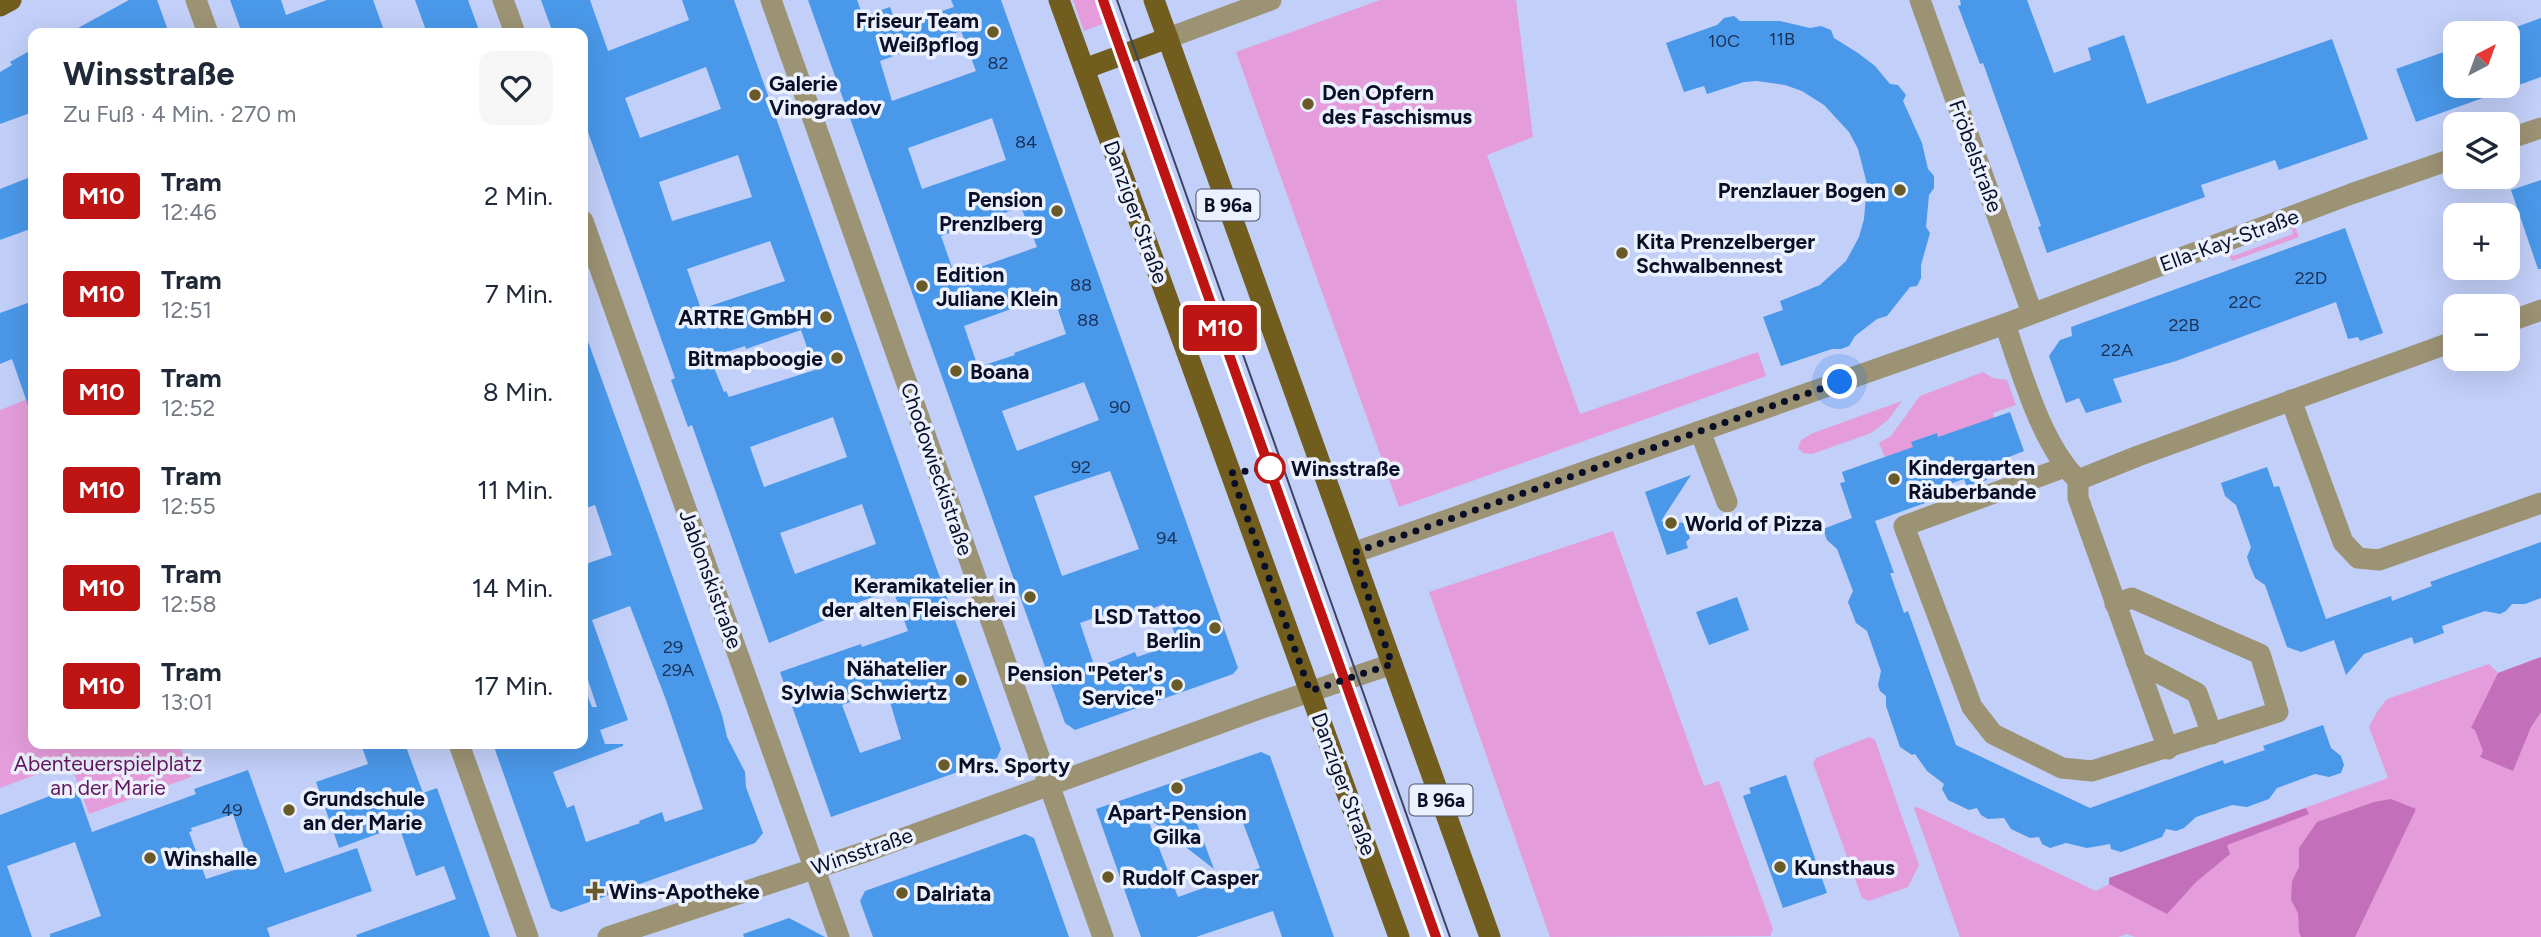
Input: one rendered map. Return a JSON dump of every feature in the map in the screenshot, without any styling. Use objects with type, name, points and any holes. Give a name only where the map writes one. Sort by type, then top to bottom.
[{"type":"main road","points":[[0,6],[11,0]]},
{"type":"main road","name":"Danziger Straße","points":[[1059,0],[1399,937]]},
{"type":"main road","name":"B 96a","points":[[1154,0],[1490,937]]},
{"type":"main road","points":[[1084,69],[1168,38]]},
{"type":"street","points":[[196,0],[206,28]]},
{"type":"street","points":[[503,0],[513,28]]},
{"type":"street","name":"Chodowieckistraße","points":[[771,0],[1103,937]]},
{"type":"street","points":[[1168,38],[1271,0]]},
{"type":"street","name":"Fröbelstraße","points":[[1920,0],[2032,313]]},
{"type":"street","points":[[2520,135],[2541,128]]},
{"type":"street","name":"Ella-Kay-Straße","points":[[1353,553],[2005,324],[2443,162]]},
{"type":"street","name":"Jablonskistraße","points":[[588,235],[839,937]]},
{"type":"street","points":[[2520,318],[2541,310]]},
{"type":"street","points":[[2005,324],[2037,414],[2072,473],[2078,498],[2168,749]]},
{"type":"street","points":[[2115,604],[2132,598],[2260,654],[2278,712],[2092,771],[2062,768],[1993,734],[1972,707],[1904,526],[2291,400],[2443,345]]},
{"type":"street","points":[[2291,400],[2343,542],[2358,558],[2379,560],[2541,503]]},
{"type":"street","points":[[1700,431],[1727,502]]},
{"type":"street","points":[[2136,661],[2197,693],[2212,734]]},
{"type":"street","name":"Winsstraße","points":[[608,937],[868,851],[1310,691],[1392,664]]},
{"type":"street","points":[[461,749],[528,937]]},
{"type":"green space","points":[[1073,0],[1097,0],[1105,23],[1084,31]]},
{"type":"green space","points":[[1380,0],[1516,0],[1533,137],[1487,155],[1580,414],[1758,352],[1766,376],[1399,507],[1236,52]]},
{"type":"green space","points":[[2295,226],[2299,237],[2232,261],[2227,250],[2230,250],[2233,256],[2293,234],[2291,227]]},
{"type":"green space","points":[[1983,372],[1993,378],[2007,380],[2016,405],[1993,413],[1994,418],[1938,437],[1936,433],[1912,442],[1913,447],[1885,457],[1879,443],[1891,436],[1920,396]]},
{"type":"green space","name":"Abenteuerspielplatz an der Marie","points":[[28,399],[28,749],[181,749],[191,777],[89,814],[70,762],[0,788],[0,410]]},
{"type":"green space","points":[[1902,401],[1888,420],[1871,433],[1812,454],[1803,453],[1798,448],[1801,440],[1813,433]]},
{"type":"green space","points":[[1613,531],[1704,786],[1719,781],[1773,929],[1770,936],[1550,937],[1429,592]]},
{"type":"green space","points":[[2541,657],[2541,937],[2135,937],[2127,934],[2118,937],[1960,937],[1914,808],[1917,807],[2096,891],[2109,884],[2109,878],[2388,778],[2369,727],[2387,699],[2489,664],[2498,673]]},
{"type":"green space","points":[[1869,737],[1875,740],[1919,865],[1908,887],[1869,901],[1862,898],[1813,763],[1816,758]]},
{"type":"shaded area","points":[[2541,657],[2541,712],[2531,727],[2513,771],[2480,757],[2483,751],[2475,730],[2471,728],[2498,673]]},
{"type":"shaded area","points":[[2391,799],[2416,809],[2355,937],[2301,937],[2298,913],[2291,900],[2292,881],[2299,867],[2299,848],[2317,822],[2374,802]]},
{"type":"shaded area","points":[[2306,808],[2309,814],[2227,845],[2230,854],[2196,882],[2167,914],[2109,884],[2109,878]]},
{"type":"building","points":[[129,0],[157,0],[167,28],[78,28]]},
{"type":"building","points":[[230,0],[281,0],[286,15],[327,0],[373,0],[383,28],[240,28]]},
{"type":"building","points":[[415,0],[468,0],[478,28],[425,28]]},
{"type":"building","points":[[541,0],[590,0],[608,51],[689,20],[682,0],[734,0],[1001,749],[997,758],[831,817],[780,672],[908,631],[893,590],[848,606],[849,610],[769,643],[692,425],[688,427],[671,380],[675,378],[588,132],[588,28],[551,28]],"holes":[[[706,67],[721,109],[640,138],[625,98]],[[738,155],[752,197],[672,221],[659,182]],[[770,241],[785,281],[701,309],[687,269]],[[801,330],[815,370],[729,397],[726,391],[724,392],[715,370],[716,359],[720,354],[745,346],[746,349]],[[833,417],[847,457],[764,487],[750,447]],[[862,504],[876,544],[795,574],[780,533]],[[884,690],[901,739],[860,753],[842,705]]]},
{"type":"building","points":[[808,0],[857,0],[863,16],[890,7],[897,26],[954,7],[951,0],[1001,0],[1238,668],[1233,674],[1075,730],[1065,723]],"holes":[[[961,31],[976,71],[892,101],[880,61]],[[992,118],[1006,160],[922,189],[908,148]],[[1021,207],[1037,247],[955,276],[941,236]],[[1053,294],[1066,334],[978,367],[964,326]],[[1084,382],[1099,420],[1017,451],[1002,411]],[[1110,471],[1139,549],[1062,576],[1034,496]],[[1164,604],[1178,643],[1137,657],[1135,652],[1095,668],[1080,623],[1120,609],[1124,619]]]},
{"type":"building","points":[[1960,0],[2027,0],[2054,73],[2091,60],[2088,48],[2124,35],[2147,104],[2332,39],[2368,139],[2279,170],[2275,160],[2201,185],[2205,197],[2047,253],[2038,227],[2041,226],[1983,63],[1980,64],[1958,6],[1961,5]]},
{"type":"building","name":"Prenzlauer Bogen","points":[[1734,16],[1740,21],[1780,21],[1810,28],[1821,26],[1831,30],[1834,38],[1875,66],[1890,84],[1898,85],[1906,95],[1903,101],[1922,143],[1928,169],[1934,176],[1926,227],[1930,233],[1917,286],[1910,287],[1887,316],[1877,319],[1855,336],[1849,346],[1781,366],[1763,317],[1783,310],[1780,301],[1820,285],[1846,261],[1859,237],[1864,219],[1867,184],[1858,149],[1849,132],[1824,105],[1802,91],[1785,85],[1757,81],[1744,82],[1707,94],[1704,86],[1684,92],[1666,43]]},
{"type":"building","points":[[2541,18],[2541,77],[2520,85],[2520,26]]},
{"type":"building","points":[[28,52],[28,114],[0,124],[0,72],[12,65],[10,62]]},
{"type":"building","points":[[2443,52],[2443,98],[2483,98],[2416,122],[2396,69]]},
{"type":"building","points":[[28,178],[28,230],[0,240],[0,189]]},
{"type":"building","points":[[2541,180],[2541,269],[2538,269],[2520,216],[2520,203],[2515,203],[2511,190]]},
{"type":"building","points":[[2345,228],[2383,333],[2360,341],[2358,337],[2348,339],[2336,302],[2176,361],[2113,379],[2122,402],[2086,413],[2079,398],[2066,403],[2049,356],[2060,340],[2072,336],[2071,327]]},
{"type":"building","points":[[28,303],[28,405],[12,359],[0,364],[0,313]]},
{"type":"building","points":[[588,341],[722,715],[727,737],[745,772],[746,787],[763,833],[755,843],[561,912],[551,908],[495,749],[588,749],[588,697],[592,707],[597,707],[588,680],[588,563],[612,555],[595,505],[588,507]],"holes":[[[630,606],[703,809],[665,822],[662,812],[639,821],[640,823],[586,842],[574,805],[567,808],[553,772],[623,746],[605,744],[600,730],[628,720],[592,620]]]},
{"type":"building","points":[[2010,412],[2024,451],[2004,459],[2006,464],[1984,472],[1987,480],[1967,487],[1964,479],[1921,494],[1925,503],[1875,521],[1894,573],[1890,573],[1904,613],[1908,611],[1956,745],[2090,808],[2223,760],[2224,764],[2265,750],[2263,746],[2323,725],[2331,748],[2341,756],[2344,765],[2341,773],[2329,777],[2315,774],[2277,788],[2269,799],[2247,807],[2232,805],[2196,817],[2184,828],[2176,831],[2166,829],[2162,837],[2121,852],[2111,849],[2110,844],[2087,848],[2066,843],[2050,848],[2042,844],[2039,837],[2030,838],[2011,829],[2004,818],[1988,819],[1981,815],[1977,808],[1969,810],[1948,800],[1942,789],[1944,784],[1927,771],[1915,754],[1912,755],[1900,747],[1886,706],[1886,696],[1878,685],[1881,671],[1867,631],[1856,623],[1848,602],[1853,591],[1837,549],[1827,540],[1823,529],[1852,518],[1840,483],[1845,482],[1842,472],[1913,447],[1911,442],[1937,433],[1938,437]]},
{"type":"building","points":[[2267,467],[2274,487],[2279,486],[2326,619],[2391,596],[2392,601],[2432,586],[2430,582],[2541,542],[2541,598],[2525,604],[2512,604],[2500,614],[2485,611],[2442,626],[2444,633],[2414,644],[2412,637],[2364,654],[2346,675],[2334,640],[2301,652],[2287,647],[2265,585],[2255,578],[2250,566],[2247,557],[2251,547],[2236,505],[2225,496],[2221,483]]},
{"type":"building","points":[[1691,475],[1661,521],[1685,523],[1690,538],[1686,542],[1688,548],[1667,555],[1645,492]]},
{"type":"building","points":[[1737,597],[1749,630],[1709,645],[1696,612]]},
{"type":"building","points":[[363,749],[407,749],[423,793],[437,788],[490,937],[357,937],[356,935],[456,899],[444,866],[416,876],[399,826],[339,848],[316,782],[368,764]]},
{"type":"building","points":[[1261,752],[1270,756],[1334,937],[1282,937],[1273,911],[1196,937],[1141,937],[1096,809]],"holes":[[[1237,807],[1260,868],[1178,897],[1147,817],[1214,869],[1196,821]]]},
{"type":"building","points":[[248,770],[285,873],[357,848],[372,891],[267,928],[270,937],[50,937],[50,934],[101,916],[75,842],[7,866],[32,937],[0,937],[0,815],[76,786],[92,832],[196,794],[194,789]],"holes":[[[233,814],[250,865],[206,879],[189,832],[192,831],[191,828]]]},
{"type":"building","points":[[1786,775],[1827,893],[1783,908],[1743,796],[1751,793],[1749,788]]},
{"type":"building","points":[[1025,834],[1034,838],[1069,937],[873,937],[860,901],[865,891]]},
{"type":"building","points":[[789,918],[825,937],[744,937],[743,934]]},
{"type":"tram line","points":[[1103,0],[1436,937]]},
{"type":"tram line","name":"M10","points":[[1103,0],[1436,937]]},
{"type":"tram line","points":[[1117,0],[1450,937]]},
{"type":"place","name":"Friseur Team Weißpflog","points":[[993,32]]},
{"type":"place","name":"Galerie Vinogradov","points":[[755,95]]},
{"type":"place","name":"Den Opfern des Faschismus","points":[[1308,104]]},
{"type":"place","name":"Prenzlauer Bogen","points":[[1900,190]]},
{"type":"place","name":"Pension Prenzlberg","points":[[1057,211]]},
{"type":"place","name":"Kita Prenzelberger Schwalbennest","points":[[1622,253]]},
{"type":"place","name":"Edition Juliane Klein","points":[[922,286]]},
{"type":"place","name":"ARTRE GmbH","points":[[826,317]]},
{"type":"place","name":"Bitmapboogie","points":[[837,358]]},
{"type":"place","name":"Boana","points":[[956,371]]},
{"type":"place","name":"Winsstraße","points":[[1270,468]]},
{"type":"place","name":"Kindergarten Räuberbande","points":[[1894,479]]},
{"type":"place","name":"World of Pizza","points":[[1671,523]]},
{"type":"place","name":"Keramikatelier in der alten Fleischerei","points":[[1030,597]]},
{"type":"place","name":"LSD Tattoo Berlin","points":[[1215,628]]},
{"type":"place","name":"Nähatelier Sylwia Schwiertz","points":[[961,680]]},
{"type":"place","name":"Pension \"Peter's Service\"","points":[[1177,685]]},
{"type":"place","name":"Mrs. Sporty","points":[[944,765]]},
{"type":"place","name":"Apart-Pension Gilka","points":[[1177,788]]},
{"type":"place","name":"Grundschule an der Marie","points":[[289,810]]},
{"type":"place","name":"Winshalle","points":[[150,858]]},
{"type":"place","name":"Kunsthaus","points":[[1780,867]]},
{"type":"place","name":"Rudolf Casper","points":[[1108,877]]},
{"type":"place","name":"Wins-Apotheke","points":[[595,891]]},
{"type":"place","name":"Dalriata","points":[[902,893]]},
{"type":"route","points":[[1270,468],[1231,473],[1310,691],[1392,664],[1353,553],[1840,382]]}]
